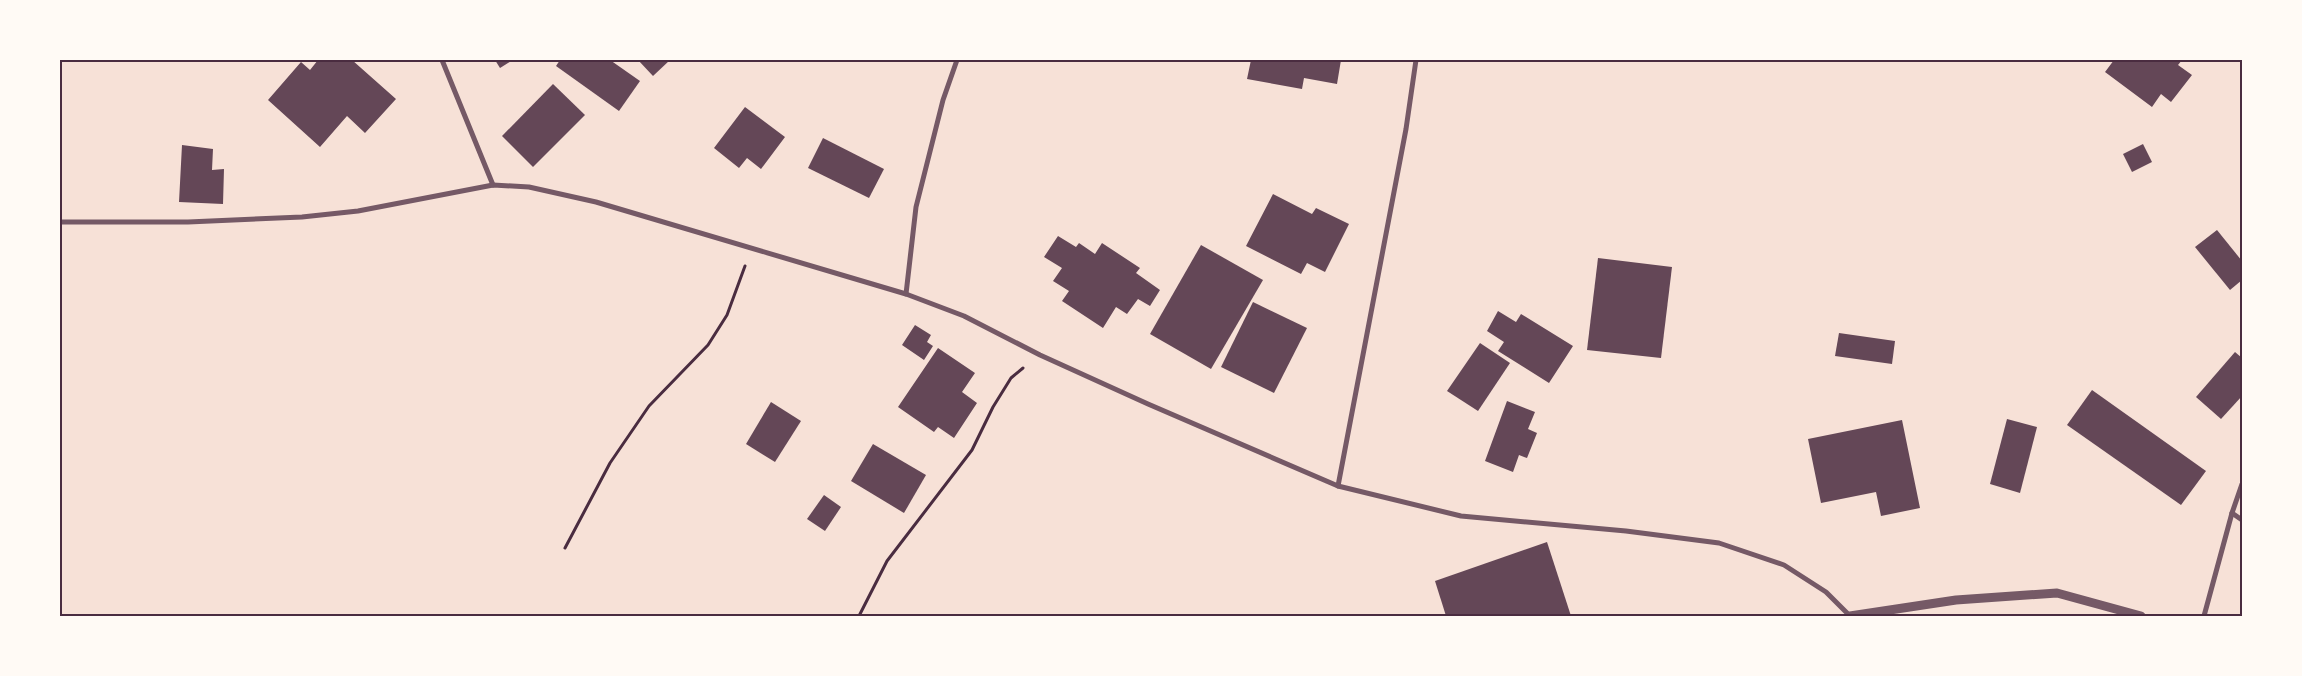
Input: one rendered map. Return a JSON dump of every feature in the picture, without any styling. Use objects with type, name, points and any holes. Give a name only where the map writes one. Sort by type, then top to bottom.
[{"type":"street","points":[[442,60],[493,185]]},
{"type":"street","points":[[906,294],[916,207],[943,100],[957,60]]},
{"type":"street","points":[[1338,486],[1406,130],[1416,60]]},
{"type":"street","points":[[60,222],[188,222],[302,217],[358,211],[493,185],[529,187],[596,202],[906,294],[964,316],[1040,355],[1338,486],[1461,516],[1626,531],[1719,543],[1784,565],[1826,592],[1850,616],[1956,600],[2057,593],[2141,616]]},
{"type":"street","points":[[2204,616],[2232,513],[2242,484]]},
{"type":"street","points":[[2232,513],[2242,520]]},
{"type":"path","points":[[565,548],[610,464],[649,406],[708,345],[727,315],[751,249]]},
{"type":"path","points":[[859,616],[887,561],[972,450],[993,407],[1011,378],[1040,355]]},
{"type":"building","points":[[318,60],[352,60],[396,99],[365,133],[347,116],[320,147],[268,100],[301,62],[310,70]]},
{"type":"building","points":[[495,60],[513,60],[500,68]]},
{"type":"building","points":[[560,60],[610,60],[640,81],[619,111],[556,66]]},
{"type":"building","points":[[638,60],[670,60],[653,76]]},
{"type":"building","points":[[1251,60],[1341,60],[1337,84],[1304,78],[1302,89],[1247,79]]},
{"type":"building","points":[[2114,60],[2182,60],[2178,65],[2192,75],[2171,102],[2161,94],[2152,107],[2105,72]]},
{"type":"building","points":[[553,84],[585,115],[533,167],[502,136]]},
{"type":"building","points":[[745,107],[785,137],[761,169],[747,158],[739,168],[714,148]]},
{"type":"building","points":[[823,138],[884,169],[869,198],[808,168]]},
{"type":"building","points":[[2143,144],[2152,162],[2132,172],[2123,154]]},
{"type":"building","points":[[182,145],[213,149],[212,170],[224,169],[223,204],[179,202]]},
{"type":"building","points":[[1273,194],[1312,214],[1316,208],[1349,224],[1325,272],[1307,263],[1301,274],[1246,246]]},
{"type":"building","points":[[2217,230],[2242,261],[2242,280],[2230,290],[2195,247]]},
{"type":"building","points":[[1058,236],[1076,247],[1079,243],[1095,254],[1102,243],[1140,268],[1136,273],[1160,290],[1150,306],[1138,299],[1127,314],[1116,307],[1103,328],[1062,301],[1069,291],[1053,281],[1062,268],[1044,257]]},
{"type":"building","points":[[1201,245],[1263,280],[1211,369],[1150,334]]},
{"type":"building","points":[[1598,258],[1672,267],[1661,358],[1587,350]]},
{"type":"building","points":[[1253,302],[1307,328],[1274,393],[1221,367]]},
{"type":"building","points":[[1498,311],[1516,322],[1521,314],[1573,346],[1549,383],[1498,351],[1504,342],[1487,331]]},
{"type":"building","points":[[915,325],[931,335],[927,342],[933,346],[924,360],[902,345]]},
{"type":"building","points":[[1839,333],[1895,341],[1892,364],[1835,356]]},
{"type":"building","points":[[1480,343],[1510,363],[1478,411],[1447,391]]},
{"type":"building","points":[[938,348],[975,373],[962,392],[977,403],[954,438],[938,427],[934,432],[898,407]]},
{"type":"building","points":[[2235,352],[2242,358],[2242,396],[2221,419],[2196,397]]},
{"type":"building","points":[[2092,390],[2206,471],[2181,505],[2067,425]]},
{"type":"building","points":[[1507,401],[1535,412],[1528,429],[1537,433],[1527,458],[1519,455],[1513,472],[1485,461]]},
{"type":"building","points":[[771,402],[801,421],[775,462],[746,444]]},
{"type":"building","points":[[2007,419],[2037,427],[2020,493],[1990,484]]},
{"type":"building","points":[[1902,420],[1920,508],[1881,516],[1876,492],[1821,503],[1808,439]]},
{"type":"building","points":[[873,444],[926,475],[904,513],[851,481]]},
{"type":"building","points":[[824,495],[841,507],[825,531],[807,519]]},
{"type":"building","points":[[1547,542],[1571,616],[1446,616],[1435,581]]}]
